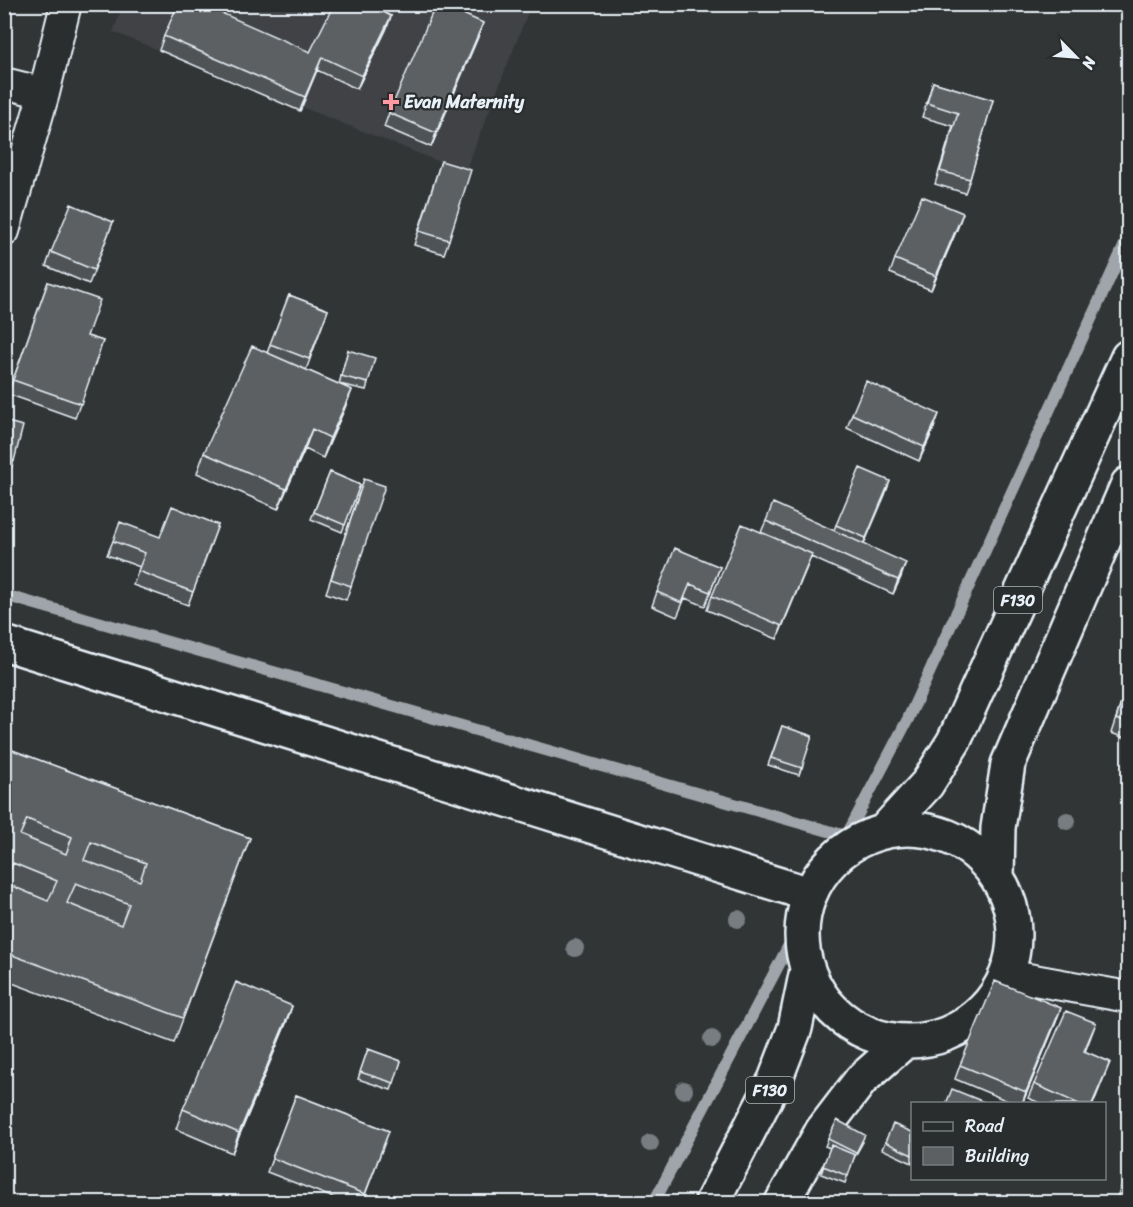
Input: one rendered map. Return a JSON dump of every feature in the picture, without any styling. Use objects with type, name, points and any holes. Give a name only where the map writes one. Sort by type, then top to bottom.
[{"type":"main road","name":"F130","points":[[885,830],[927,784],[954,741],[1128,357]]},
{"type":"main road","name":"F130","points":[[997,876],[998,828],[1008,764],[1128,484]]},
{"type":"main road","points":[[4,643],[809,894]]},
{"type":"main road","name":"F130","points":[[911,827],[937,831],[960,841],[981,856],[997,876],[1009,900],[1014,925],[1014,950],[1006,975],[993,998],[975,1017],[955,1031],[930,1040],[904,1042],[879,1038],[855,1028],[834,1013],[818,993],[807,970],[802,945],[802,919],[809,894],[821,872],[840,852],[861,838],[885,830],[911,827]]},
{"type":"main road","name":"F130","points":[[712,1203],[775,1080],[795,1028],[807,970]]},
{"type":"main road","points":[[782,1203],[822,1131],[861,1080],[904,1042]]},
{"type":"street","points":[[4,231],[44,93],[66,4]]},
{"type":"street","points":[[4,83],[44,93]]},
{"type":"street","points":[[1006,975],[1128,996]]},
{"type":"shaded area","name":"Evan Maternity","points":[[123,5],[531,5],[465,172],[113,32]]},
{"type":"building","points":[[178,4],[201,4],[310,52],[334,4],[368,4],[391,16],[362,76],[322,57],[305,97],[164,36]]},
{"type":"building","points":[[436,4],[441,4],[483,23],[436,133],[389,113]]},
{"type":"building","points":[[933,82],[993,100],[970,179],[940,171],[958,113],[927,103]]},
{"type":"building","points":[[441,161],[471,170],[449,240],[419,231]]},
{"type":"building","points":[[922,196],[963,213],[936,276],[895,259]]},
{"type":"building","points":[[71,204],[113,222],[94,270],[51,252]]},
{"type":"building","points":[[48,282],[100,300],[87,336],[103,341],[81,404],[13,380]]},
{"type":"building","points":[[289,295],[328,310],[309,359],[270,344]]},
{"type":"building","points":[[252,346],[352,390],[330,438],[312,429],[286,489],[204,453]]},
{"type":"building","points":[[348,350],[375,358],[368,383],[341,376]]},
{"type":"building","points":[[866,381],[939,414],[924,447],[852,414]]},
{"type":"building","points":[[4,421],[23,426],[14,461],[4,458]]},
{"type":"building","points":[[860,468],[890,481],[866,538],[836,525]]},
{"type":"building","points":[[330,472],[360,485],[345,525],[314,512]]},
{"type":"building","points":[[364,479],[385,486],[351,586],[331,579]]},
{"type":"building","points":[[773,503],[906,563],[898,580],[766,521]]},
{"type":"building","points":[[172,506],[218,525],[193,592],[138,571],[145,553],[113,541],[120,522],[160,537]]},
{"type":"building","points":[[742,524],[812,554],[782,626],[712,596]]},
{"type":"building","points":[[675,548],[720,567],[710,592],[690,584],[682,603],[657,592]]},
{"type":"building","points":[[1128,682],[1128,723],[1116,719]]},
{"type":"building","points":[[782,726],[812,736],[802,768],[771,758]]},
{"type":"building","points":[[4,747],[250,838],[183,1018],[4,952]],"holes":[[[27,819],[72,837],[66,854],[20,835]],[[91,842],[146,863],[140,881],[84,860]],[[13,863],[57,881],[48,901],[5,883]],[[76,883],[129,904],[121,925],[67,903]]]},
{"type":"building","points":[[995,981],[1061,1008],[1026,1092],[960,1065]]},
{"type":"building","points":[[236,982],[292,1006],[239,1133],[183,1109]]},
{"type":"building","points":[[1066,1011],[1096,1023],[1084,1051],[1110,1062],[1093,1102],[1074,1102],[1034,1084]]},
{"type":"building","points":[[368,1049],[401,1061],[394,1083],[360,1072]]},
{"type":"building","points":[[952,1089],[984,1102],[947,1102]]},
{"type":"building","points":[[296,1095],[389,1131],[365,1194],[272,1158]]},
{"type":"building","points":[[837,1120],[865,1135],[856,1153],[828,1139]]},
{"type":"building","points":[[893,1124],[911,1132],[911,1155],[885,1142]]},
{"type":"building","points":[[831,1145],[855,1155],[848,1176],[823,1166]]},
{"type":"building","points":[[1128,1169],[1128,1203],[1116,1203],[1115,1202]]},
{"type":"waterway","points":[[654,1202],[908,719],[1128,238]]},
{"type":"waterway","points":[[4,595],[846,836]]},
{"type":"place","name":"Evan Maternity","points":[[391,102]]}]
